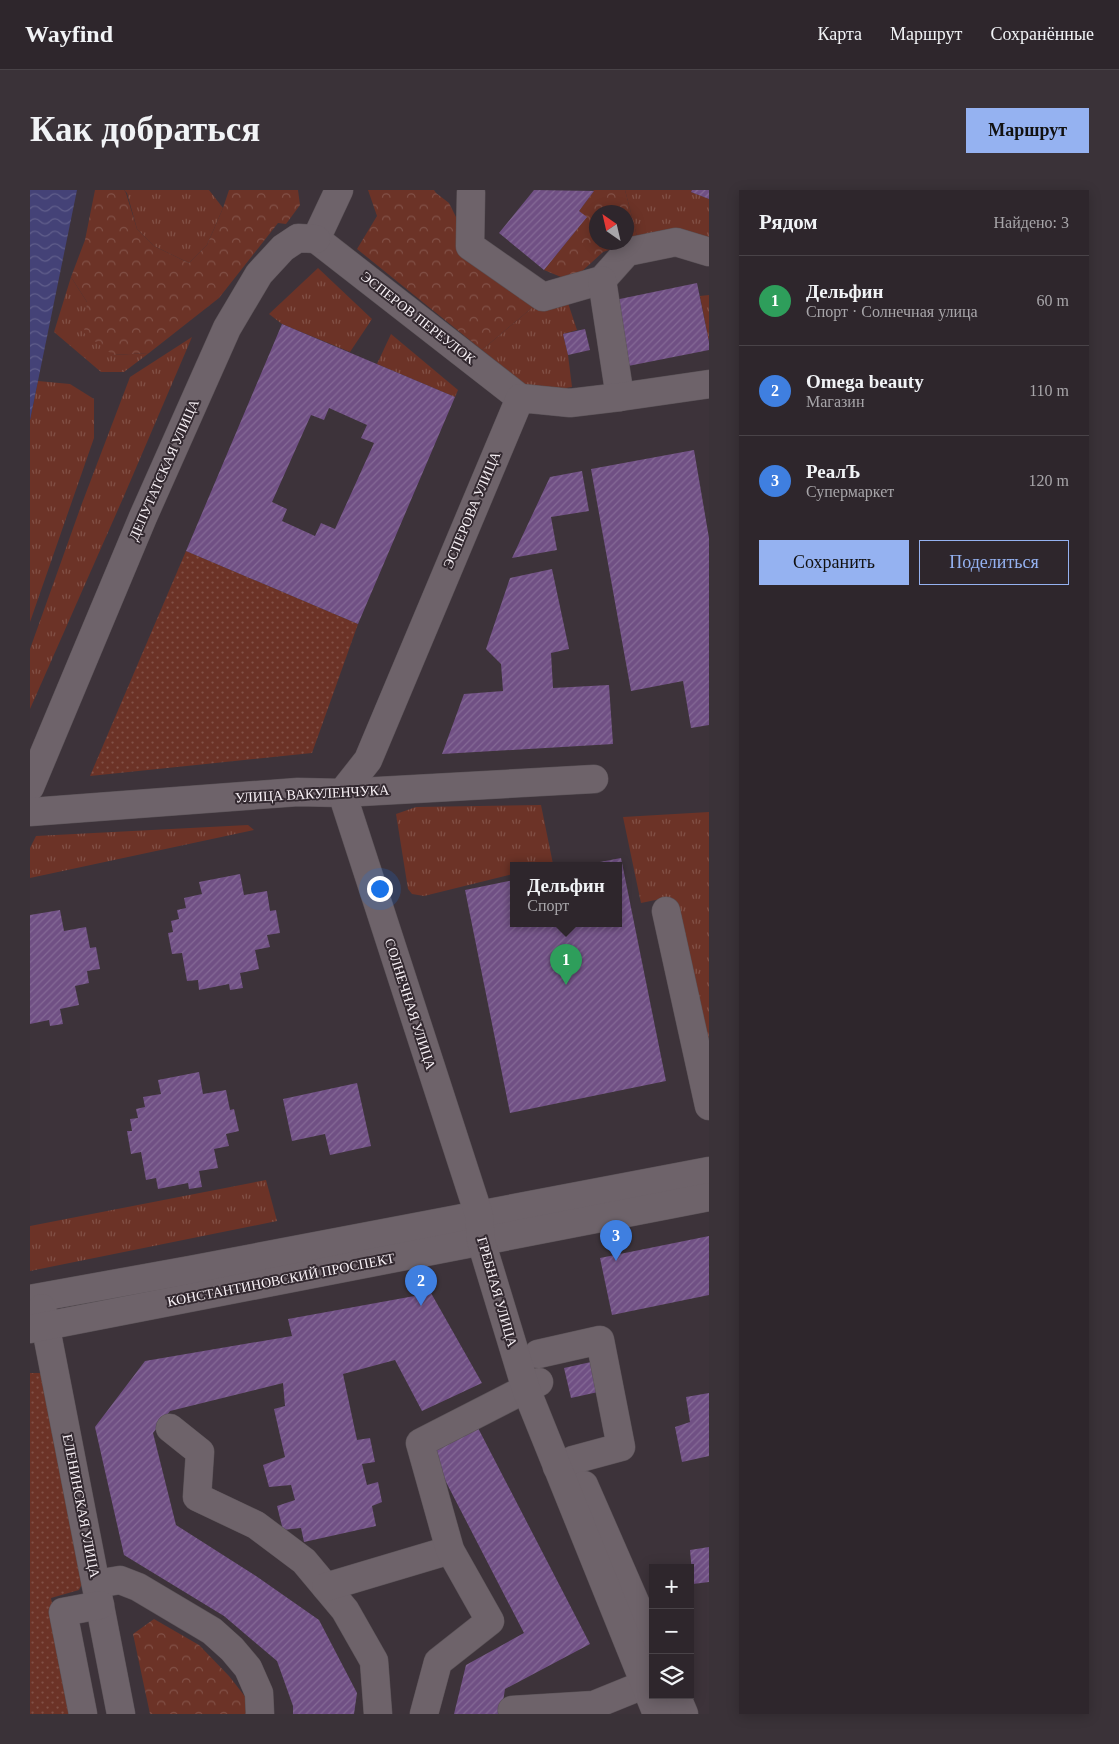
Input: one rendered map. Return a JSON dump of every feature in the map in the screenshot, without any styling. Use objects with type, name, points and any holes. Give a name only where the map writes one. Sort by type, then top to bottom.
[{"type":"street","points":[[316,238],[339,190]]},
{"type":"street","points":[[471,191],[470,246],[543,297],[602,280],[627,252],[676,242],[709,252]]},
{"type":"street","name":"ДЕПУТАТСКАЯ УЛИЦА","points":[[30,787],[143,517],[227,328],[259,274],[283,248],[298,238],[316,238]]},
{"type":"street","name":"ЭСПЕРОВ ПЕРЕУЛОК","points":[[316,238],[520,398]]},
{"type":"street","points":[[602,280],[620,397]]},
{"type":"street","points":[[520,398],[570,403],[709,384]]},
{"type":"street","name":"ЭСПЕРОВА УЛИЦА","points":[[342,793],[368,760],[520,398]]},
{"type":"street","name":"УЛИЦА ВАКУЛЕНЧУКА","points":[[30,812],[298,792],[342,793],[594,779]]},
{"type":"street","name":"СОЛНЕЧНАЯ УЛИЦА","points":[[342,793],[485,1231]]},
{"type":"street","points":[[666,911],[709,1106]]},
{"type":"street","name":"КОНСТАНТИНОВСКИЙ ПРОСПЕКТ","points":[[38,1328],[485,1231],[709,1171]]},
{"type":"street","name":"КОНСТАНТИНОВСКИЙ ПРОСПЕКТ","points":[[35,1298],[709,1196]]},
{"type":"street","name":"ГРЕБНАЯ УЛИЦА","points":[[485,1231],[532,1386],[565,1463],[649,1682]]},
{"type":"street","name":"ЕЛЕНИНСКАЯ УЛИЦА","points":[[35,1298],[38,1328],[98,1595],[121,1714]]},
{"type":"street","points":[[538,1354],[600,1340],[622,1447],[565,1463]]},
{"type":"street","points":[[424,1714],[438,1662],[490,1621],[450,1550],[420,1442],[532,1386]]},
{"type":"street","points":[[170,1428],[200,1452],[197,1497],[256,1525],[304,1560],[346,1610],[374,1661],[378,1714]]},
{"type":"street","name":"ГРЕБНАЯ УЛИЦА","points":[[565,1463],[649,1635]]},
{"type":"street","points":[[326,1587],[450,1550]]},
{"type":"street","points":[[83,1714],[63,1612],[98,1595],[120,1580],[138,1587],[212,1631],[232,1649],[248,1668],[259,1693],[260,1714]]},
{"type":"street","points":[[512,1710],[592,1710],[649,1682]]},
{"type":"street","name":"ГРЕБНАЯ УЛИЦА","points":[[654,1699],[658,1714]]},
{"type":"street","points":[[678,1699],[684,1714]]},
{"type":"green space","points":[[95,190],[124,190],[137,229],[154,246],[189,263],[207,245],[229,190],[298,190],[300,205],[286,224],[278,223],[219,298],[149,353],[113,355],[84,333],[87,302],[71,277],[85,240]]},
{"type":"green space","points":[[124,190],[209,190],[223,208],[207,245],[189,263],[154,246],[137,229],[127,193]]},
{"type":"green space","points":[[368,190],[434,190],[449,203],[460,225],[540,301],[482,350],[357,249],[377,216]]},
{"type":"green space","points":[[593,190],[625,190],[629,205],[589,205],[589,250],[609,250],[603,252],[579,274],[561,277],[544,270],[586,218],[579,211]]},
{"type":"green space","points":[[625,190],[692,190],[691,192],[709,199],[709,241],[638,240],[634,225],[634,205],[629,205]]},
{"type":"green space","points":[[634,225],[638,240],[634,241]]},
{"type":"green space","points":[[318,268],[372,319],[350,352],[282,324],[269,314]]},
{"type":"green space","points":[[71,277],[87,302],[113,355],[149,353],[124,372],[101,372],[54,332]]},
{"type":"green space","points":[[709,295],[709,342],[700,296]]},
{"type":"green space","points":[[540,301],[568,303],[577,330],[563,334],[572,387],[536,393],[482,350]]},
{"type":"green space","points":[[391,334],[458,390],[455,397],[377,364]]},
{"type":"green space","points":[[192,337],[30,709],[30,649],[130,377]]},
{"type":"green space","points":[[38,381],[70,384],[94,399],[94,438],[30,622],[30,420]]},
{"type":"green space","points":[[186,551],[358,624],[312,753],[90,776]]},
{"type":"green space","points":[[541,805],[553,862],[510,862],[510,875],[424,896],[412,894],[408,889],[396,814],[416,807]]},
{"type":"green space","points":[[709,812],[709,1059],[670,897],[641,903],[623,817]]},
{"type":"green space","points":[[248,825],[254,830],[30,878],[30,848],[36,836]]},
{"type":"green space","points":[[266,1180],[277,1221],[30,1271],[30,1226]]},
{"type":"green space","points":[[30,1373],[43,1373],[83,1582],[79,1590],[51,1598],[73,1714],[30,1714]]},
{"type":"green space","points":[[154,1619],[199,1645],[229,1676],[247,1699],[247,1714],[150,1714],[133,1634]]},
{"type":"water","points":[[30,190],[77,190],[30,420]]},
{"type":"building","points":[[534,190],[594,191],[579,211],[587,217],[544,270],[499,233]]},
{"type":"building","points":[[692,190],[709,190],[709,199],[691,192]]},
{"type":"building","points":[[697,283],[709,350],[623,367],[610,301]]},
{"type":"building","points":[[282,324],[455,397],[358,624],[186,551]],"holes":[[[329,408],[367,425],[361,438],[374,443],[335,529],[321,523],[315,536],[282,521],[287,509],[272,502],[311,415],[324,420]]]},
{"type":"building","points":[[585,329],[590,350],[568,355],[563,334]]},
{"type":"building","points":[[694,450],[709,538],[709,725],[691,728],[683,681],[631,691],[591,469]]},
{"type":"building","points":[[582,471],[589,511],[551,517],[557,550],[512,558],[550,477]]},
{"type":"building","points":[[552,569],[569,649],[551,653],[553,688],[609,685],[613,744],[442,754],[464,694],[503,691],[501,664],[486,649],[510,578]]},
{"type":"building","points":[[621,858],[622,862],[600,862]]},
{"type":"building","points":[[622,863],[666,1081],[510,1113],[465,890],[510,881],[510,927],[622,927]]},
{"type":"building","points":[[240,874],[244,895],[267,891],[270,911],[276,910],[280,933],[267,935],[270,947],[255,950],[259,969],[240,973],[243,988],[230,990],[229,984],[199,990],[198,980],[187,981],[182,953],[172,954],[168,933],[173,932],[171,921],[179,919],[177,910],[186,908],[184,898],[202,894],[199,882]]},
{"type":"building","points":[[60,910],[64,931],[86,927],[90,948],[96,947],[100,969],[87,971],[89,983],[75,986],[79,1005],[60,1009],[63,1024],[50,1026],[49,1020],[30,1024],[30,915]]},
{"type":"building","points":[[199,1072],[203,1094],[226,1090],[230,1110],[234,1109],[239,1131],[226,1134],[229,1146],[214,1149],[218,1168],[199,1171],[202,1187],[189,1189],[188,1183],[158,1189],[156,1178],[146,1180],[141,1152],[131,1154],[127,1131],[132,1131],[130,1119],[138,1118],[136,1109],[145,1107],[143,1097],[161,1094],[158,1080]]},
{"type":"building","points":[[357,1083],[371,1146],[330,1155],[325,1134],[292,1141],[283,1099]]},
{"type":"building","points":[[709,1236],[709,1295],[612,1315],[600,1258]]},
{"type":"building","points":[[431,1293],[482,1383],[422,1411],[395,1360],[343,1374],[357,1440],[370,1438],[375,1462],[362,1464],[367,1485],[378,1482],[382,1502],[372,1506],[376,1526],[304,1542],[301,1528],[283,1530],[277,1506],[295,1500],[291,1485],[269,1487],[263,1465],[285,1457],[274,1409],[285,1406],[283,1383],[170,1411],[153,1433],[176,1525],[256,1576],[319,1620],[357,1693],[354,1714],[293,1714],[293,1706],[277,1661],[224,1616],[124,1555],[95,1427],[145,1361],[292,1336],[288,1319]]},
{"type":"building","points":[[591,1362],[598,1392],[571,1398],[564,1368]]},
{"type":"building","points":[[709,1393],[709,1456],[682,1462],[675,1427],[690,1422],[686,1397]]},
{"type":"building","points":[[477,1426],[590,1644],[505,1689],[501,1714],[454,1714],[466,1665],[524,1633],[430,1451]]},
{"type":"building","points":[[709,1547],[709,1582],[694,1584],[694,1564],[691,1564],[690,1550]]},
{"type":"place","name":"Дельфин","points":[[566,985]]},
{"type":"place","name":"РеалЪ","points":[[616,1261]]},
{"type":"place","name":"Omega beauty","points":[[421,1306]]}]
